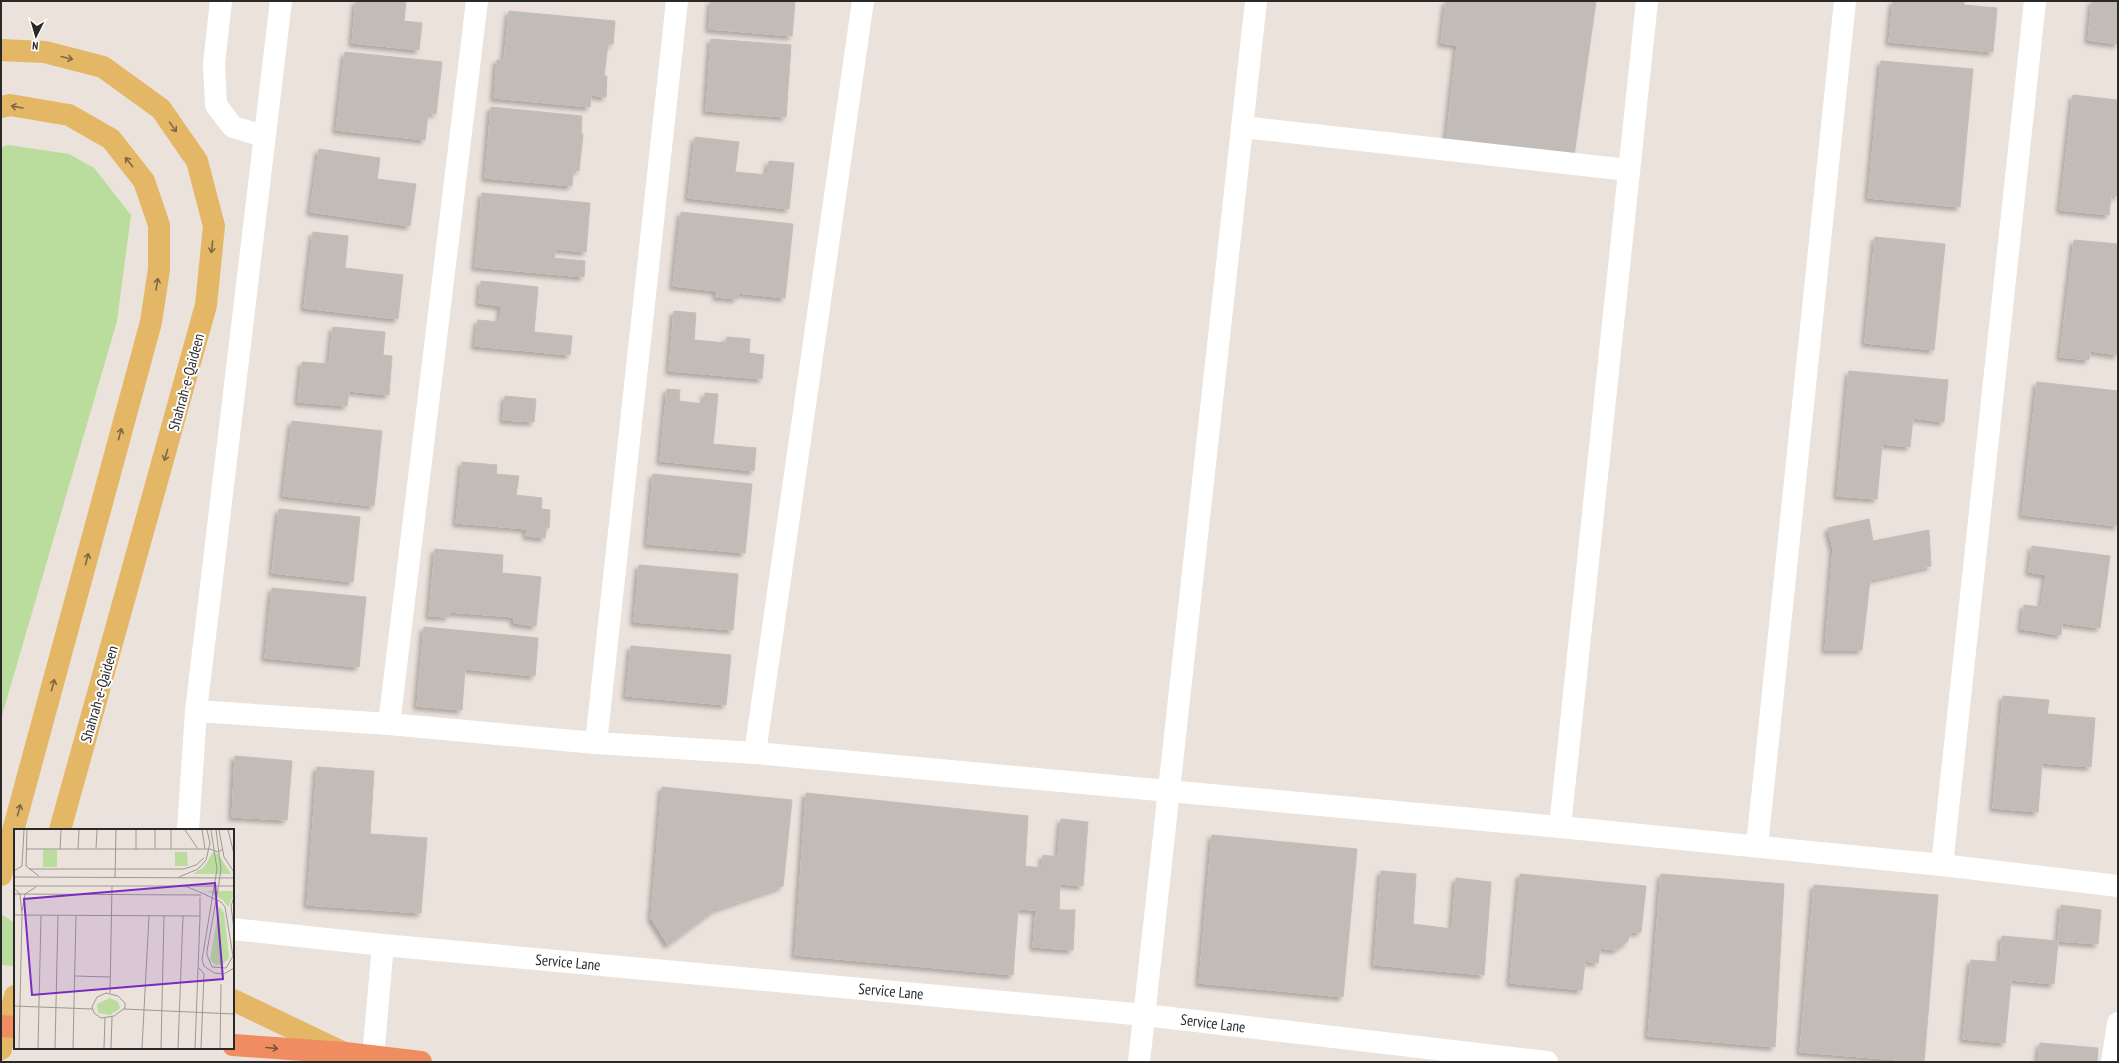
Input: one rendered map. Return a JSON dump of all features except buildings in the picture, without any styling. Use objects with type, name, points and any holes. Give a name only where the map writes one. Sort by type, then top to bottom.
[{"type":"highway","points":[[1,1026],[14,1027]]},
{"type":"highway","points":[[234,1044],[345,1053],[373,1058],[421,1062]]},
{"type":"main road","name":"Shahrah-e-Qaideen","points":[[1,50],[45,52],[103,67],[161,109],[197,161],[214,226],[206,305],[60,829]]},
{"type":"main road","points":[[1,106],[10,105],[69,116],[111,139],[144,181],[159,225],[159,269],[151,322],[1,875]]},
{"type":"main road","points":[[1,869],[14,877]]},
{"type":"main road","points":[[1,1049],[14,1000]]},
{"type":"main road","points":[[234,1000],[345,1053]]},
{"type":"street","points":[[221,1],[214,64],[216,105],[233,127],[264,136]]},
{"type":"street","points":[[188,829],[196,711],[281,1]]},
{"type":"street","points":[[388,724],[477,1]]},
{"type":"street","points":[[596,743],[677,1]]},
{"type":"street","points":[[755,753],[863,1]]},
{"type":"street","points":[[1139,1062],[1170,792],[1256,1]]},
{"type":"street","points":[[1560,827],[1647,1]]},
{"type":"street","points":[[1758,846],[1845,1]]},
{"type":"street","points":[[1942,865],[2036,1]]},
{"type":"street","points":[[1243,127],[1628,170]]},
{"type":"street","points":[[196,711],[388,724],[596,743],[755,753],[1758,846],[1942,865],[2118,886]]},
{"type":"street","name":"Service Lane","points":[[234,929],[383,945],[1144,1015],[1547,1062]]},
{"type":"street","points":[[373,1058],[383,945]]},
{"type":"street","points":[[2112,1062],[2118,1023]]},
{"type":"green space","points":[[8,145],[69,154],[94,168],[131,215],[117,321],[1,719],[1,148]]},
{"type":"green space","points":[[1,914],[14,922],[14,966],[1,965]]}]
